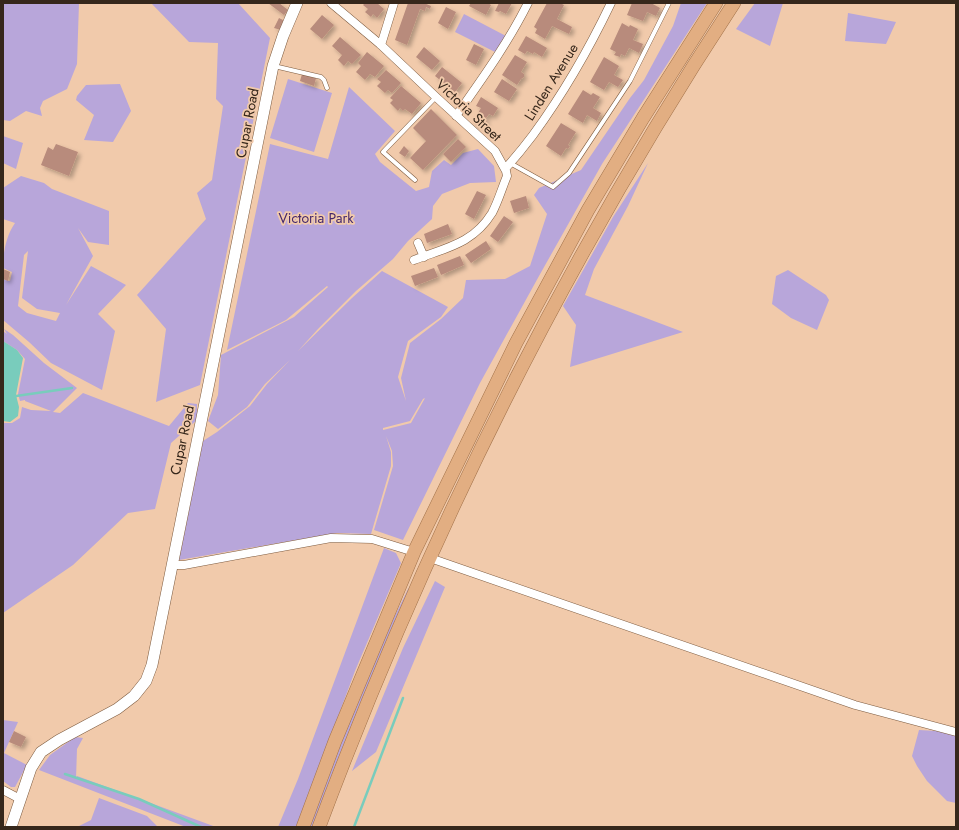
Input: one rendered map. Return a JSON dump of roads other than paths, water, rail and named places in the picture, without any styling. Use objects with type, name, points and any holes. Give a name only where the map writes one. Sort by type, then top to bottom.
[{"type":"highway","points":[[303,827],[335,741],[414,552],[516,343],[588,210],[643,118],[716,3]]},
{"type":"highway","points":[[319,827],[343,763],[394,639],[430,558],[508,394],[560,294],[658,124],[734,3]]},
{"type":"main road","name":"Cupar Road","points":[[10,827],[31,768],[41,752],[59,740],[117,709],[134,696],[146,681],[152,665],[273,66],[283,36],[297,3]]},
{"type":"street","name":"Victoria Street","points":[[330,3],[381,45],[436,98],[495,151],[508,166]]},
{"type":"street","points":[[381,45],[394,3]]},
{"type":"street","points":[[456,116],[492,65],[517,25],[528,3]]},
{"type":"street","name":"Linden Avenue","points":[[508,166],[533,136],[553,105],[592,42],[611,3]]},
{"type":"street","points":[[414,260],[462,243],[481,229],[492,212],[507,176],[508,166]]},
{"type":"street","points":[[418,243],[424,256]]},
{"type":"street","points":[[172,565],[184,565],[331,538],[372,539],[414,552]]},
{"type":"street","points":[[430,558],[854,705],[956,732]]},
{"type":"street","points":[[3,790],[20,799]]},
{"type":"lane","points":[[508,166],[553,187],[569,173],[630,81],[669,3]]},
{"type":"lane","points":[[273,66],[321,77],[327,88]]},
{"type":"lane","points":[[415,180],[382,152],[436,98]]},
{"type":"water","points":[[3,341],[17,350],[23,358],[16,395],[19,407],[18,416],[10,422],[3,421]]},
{"type":"waterway","points":[[16,396],[72,388]]},
{"type":"waterway","points":[[354,827],[403,698]]},
{"type":"waterway","points":[[65,774],[139,799],[201,827]]},
{"type":"park label","name":"Victoria Park","points":[[316,218]]}]
